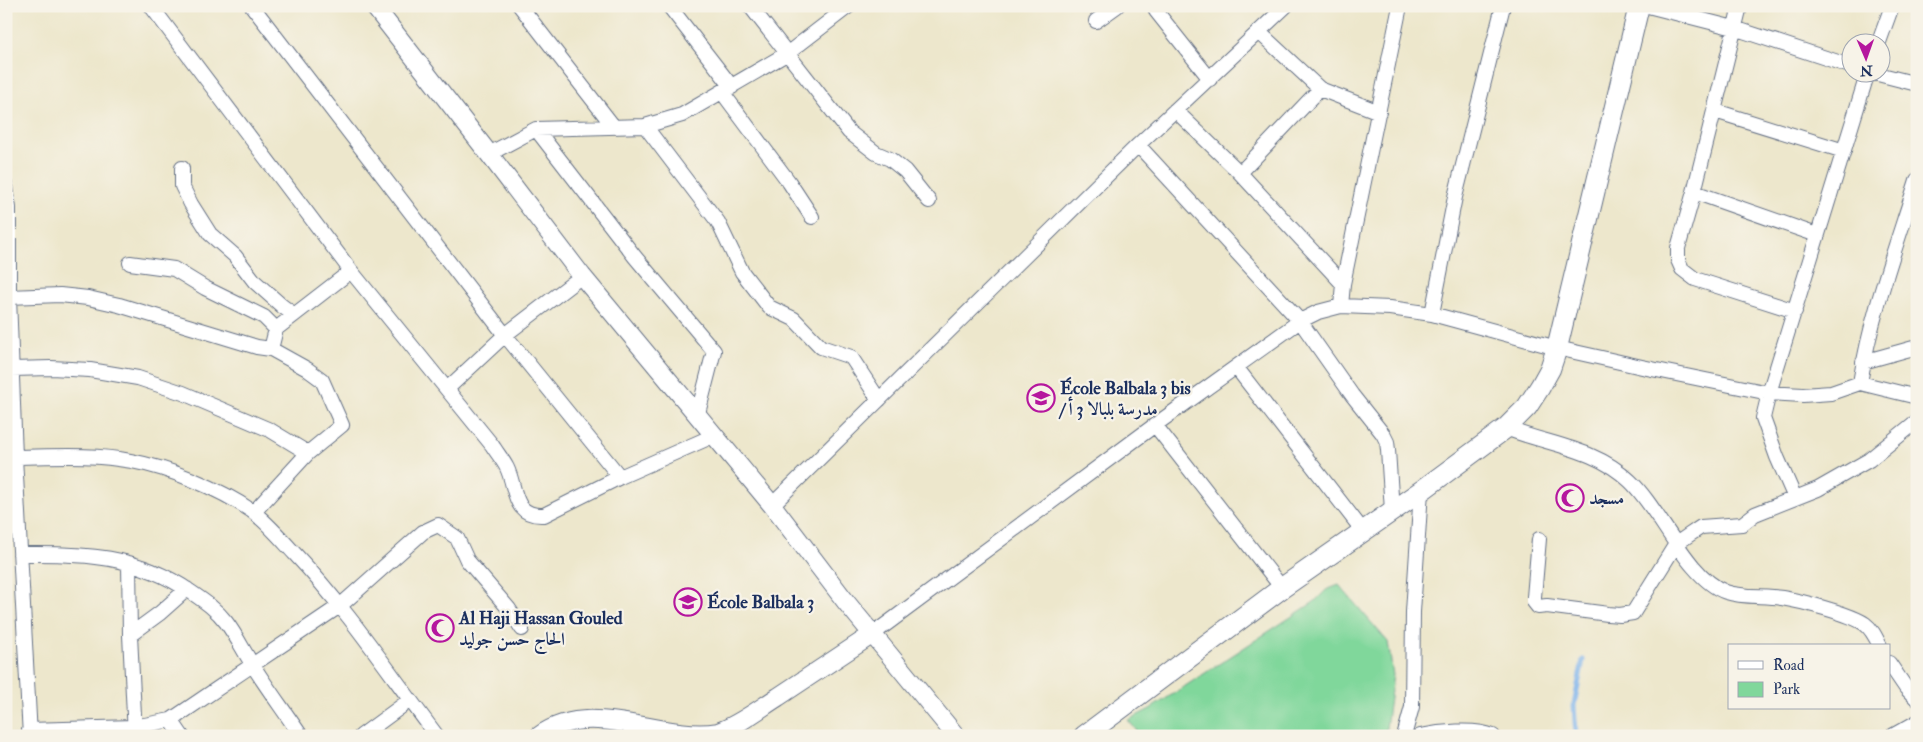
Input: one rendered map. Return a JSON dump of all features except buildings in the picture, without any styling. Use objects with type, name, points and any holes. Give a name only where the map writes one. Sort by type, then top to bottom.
[{"type":"main road","points":[[1084,736],[1282,588],[1421,491],[1506,428],[1527,407],[1550,369],[1557,348],[1639,6]]},
{"type":"street","points":[[151,6],[351,271],[502,460],[507,468],[515,496],[520,505],[535,515],[544,515],[620,477],[713,436]]},
{"type":"street","points":[[252,6],[504,335],[620,477]]},
{"type":"street","points":[[374,6],[582,276],[697,417],[772,505],[846,602],[956,736]]},
{"type":"street","points":[[520,6],[614,127]]},
{"type":"street","points":[[669,6],[812,217]]},
{"type":"street","points":[[750,6],[849,132],[876,153],[890,159],[905,171],[929,201]]},
{"type":"street","points":[[489,154],[536,129],[645,126],[682,115],[788,53],[849,6]]},
{"type":"street","points":[[1096,20],[1117,6]]},
{"type":"street","points":[[1156,6],[1156,11],[1210,79]]},
{"type":"street","points":[[772,505],[1138,145],[1260,33],[1286,6]]},
{"type":"street","points":[[1341,306],[1343,284],[1400,6]]},
{"type":"street","points":[[1648,6],[1734,28],[1840,63]]},
{"type":"street","points":[[1740,6],[1694,192],[1678,248],[1678,260],[1682,269],[1695,279],[1795,311]]},
{"type":"street","points":[[1883,32],[1892,6]]},
{"type":"street","points":[[1432,314],[1455,197],[1499,7]]},
{"type":"street","points":[[1260,33],[1320,89],[1379,112]]},
{"type":"street","points":[[1890,77],[1917,84]]},
{"type":"street","points":[[1795,498],[1776,457],[1762,418],[1866,82]]},
{"type":"street","points":[[1240,173],[1320,89]]},
{"type":"street","points":[[1175,110],[1240,173],[1343,284]]},
{"type":"street","points":[[1715,110],[1844,151]]},
{"type":"street","points":[[645,126],[718,222],[742,272],[769,307],[794,318],[821,347],[851,357],[878,400]]},
{"type":"street","points":[[536,129],[634,257],[714,352],[697,417]]},
{"type":"street","points":[[1138,145],[1300,321],[1387,442],[1392,511]]},
{"type":"street","points":[[182,168],[182,186],[210,234],[235,256],[255,282],[293,314]]},
{"type":"street","points":[[1860,383],[1863,362],[1882,292],[1917,180]]},
{"type":"street","points":[[6,186],[12,369],[10,457],[20,554],[29,733],[135,731],[170,720],[340,605],[423,532],[438,525],[457,538],[467,560],[509,609],[522,629]]},
{"type":"street","points":[[1694,192],[1817,235]]},
{"type":"street","points":[[130,263],[174,269],[205,288],[264,317],[276,329]]},
{"type":"street","points":[[271,349],[276,329],[351,271]]},
{"type":"street","points":[[446,389],[504,335],[582,276]]},
{"type":"street","points":[[9,297],[60,295],[88,298],[119,305],[257,347],[271,349],[307,369],[322,380],[342,425],[308,453],[254,512]]},
{"type":"street","points":[[539,736],[564,725],[586,720],[604,721],[656,732],[697,735],[718,732],[740,721],[873,634],[1155,425],[1300,321],[1318,312],[1341,306],[1390,308],[1432,314],[1557,348],[1642,368],[1769,393],[1803,395],[1831,393],[1860,383],[1917,397]]},
{"type":"street","points":[[1863,362],[1917,347]]},
{"type":"street","points":[[1236,367],[1364,531]]},
{"type":"street","points":[[12,369],[90,370],[138,378],[183,393],[270,430],[308,453]]},
{"type":"street","points":[[1539,539],[1534,597],[1534,602],[1538,607],[1547,606],[1620,615],[1633,613],[1676,544],[1701,527],[1742,524],[1755,514],[1818,488],[1869,460],[1917,421]]},
{"type":"street","points":[[1155,425],[1282,588]]},
{"type":"street","points":[[1506,428],[1540,440],[1581,450],[1603,460],[1630,481],[1656,511],[1676,544],[1708,582],[1725,592],[1755,597],[1782,598],[1832,611],[1866,624],[1873,632],[1879,644]]},
{"type":"street","points":[[10,457],[70,456],[131,461],[182,476],[226,495],[254,512],[312,572],[340,605],[437,736]]},
{"type":"street","points":[[1404,736],[1412,707],[1413,612],[1421,491]]},
{"type":"street","points":[[20,554],[70,553],[114,558],[145,568],[187,589],[206,602],[226,622],[301,736]]},
{"type":"street","points":[[129,562],[130,635],[135,731]]},
{"type":"street","points":[[130,635],[160,613],[187,589]]},
{"type":"street","points":[[1890,664],[1906,688],[1917,699]]},
{"type":"street","points":[[361,736],[410,700]]},
{"type":"street","points":[[170,720],[182,736]]},
{"type":"street","points":[[1892,736],[1917,722]]},
{"type":"street","points":[[1420,736],[1443,732],[1482,732],[1493,736]]},
{"type":"green space","points":[[1339,585],[1388,642],[1393,675],[1385,736],[1141,736],[1128,720],[1150,709],[1314,602],[1326,590]]},
{"type":"waterway","points":[[1576,736],[1574,705],[1583,660]]},
{"type":"place","name":"École Balbala 3 bis / مدرسة بلبالا 3 أ","points":[[1041,398]]},
{"type":"place","name":"مسجد","points":[[1570,498]]},
{"type":"place","name":"École Balbala 3","points":[[688,602]]},
{"type":"place","name":"Al Haji Hassan Gouled الحاج حسن جوليد","points":[[440,628]]}]
